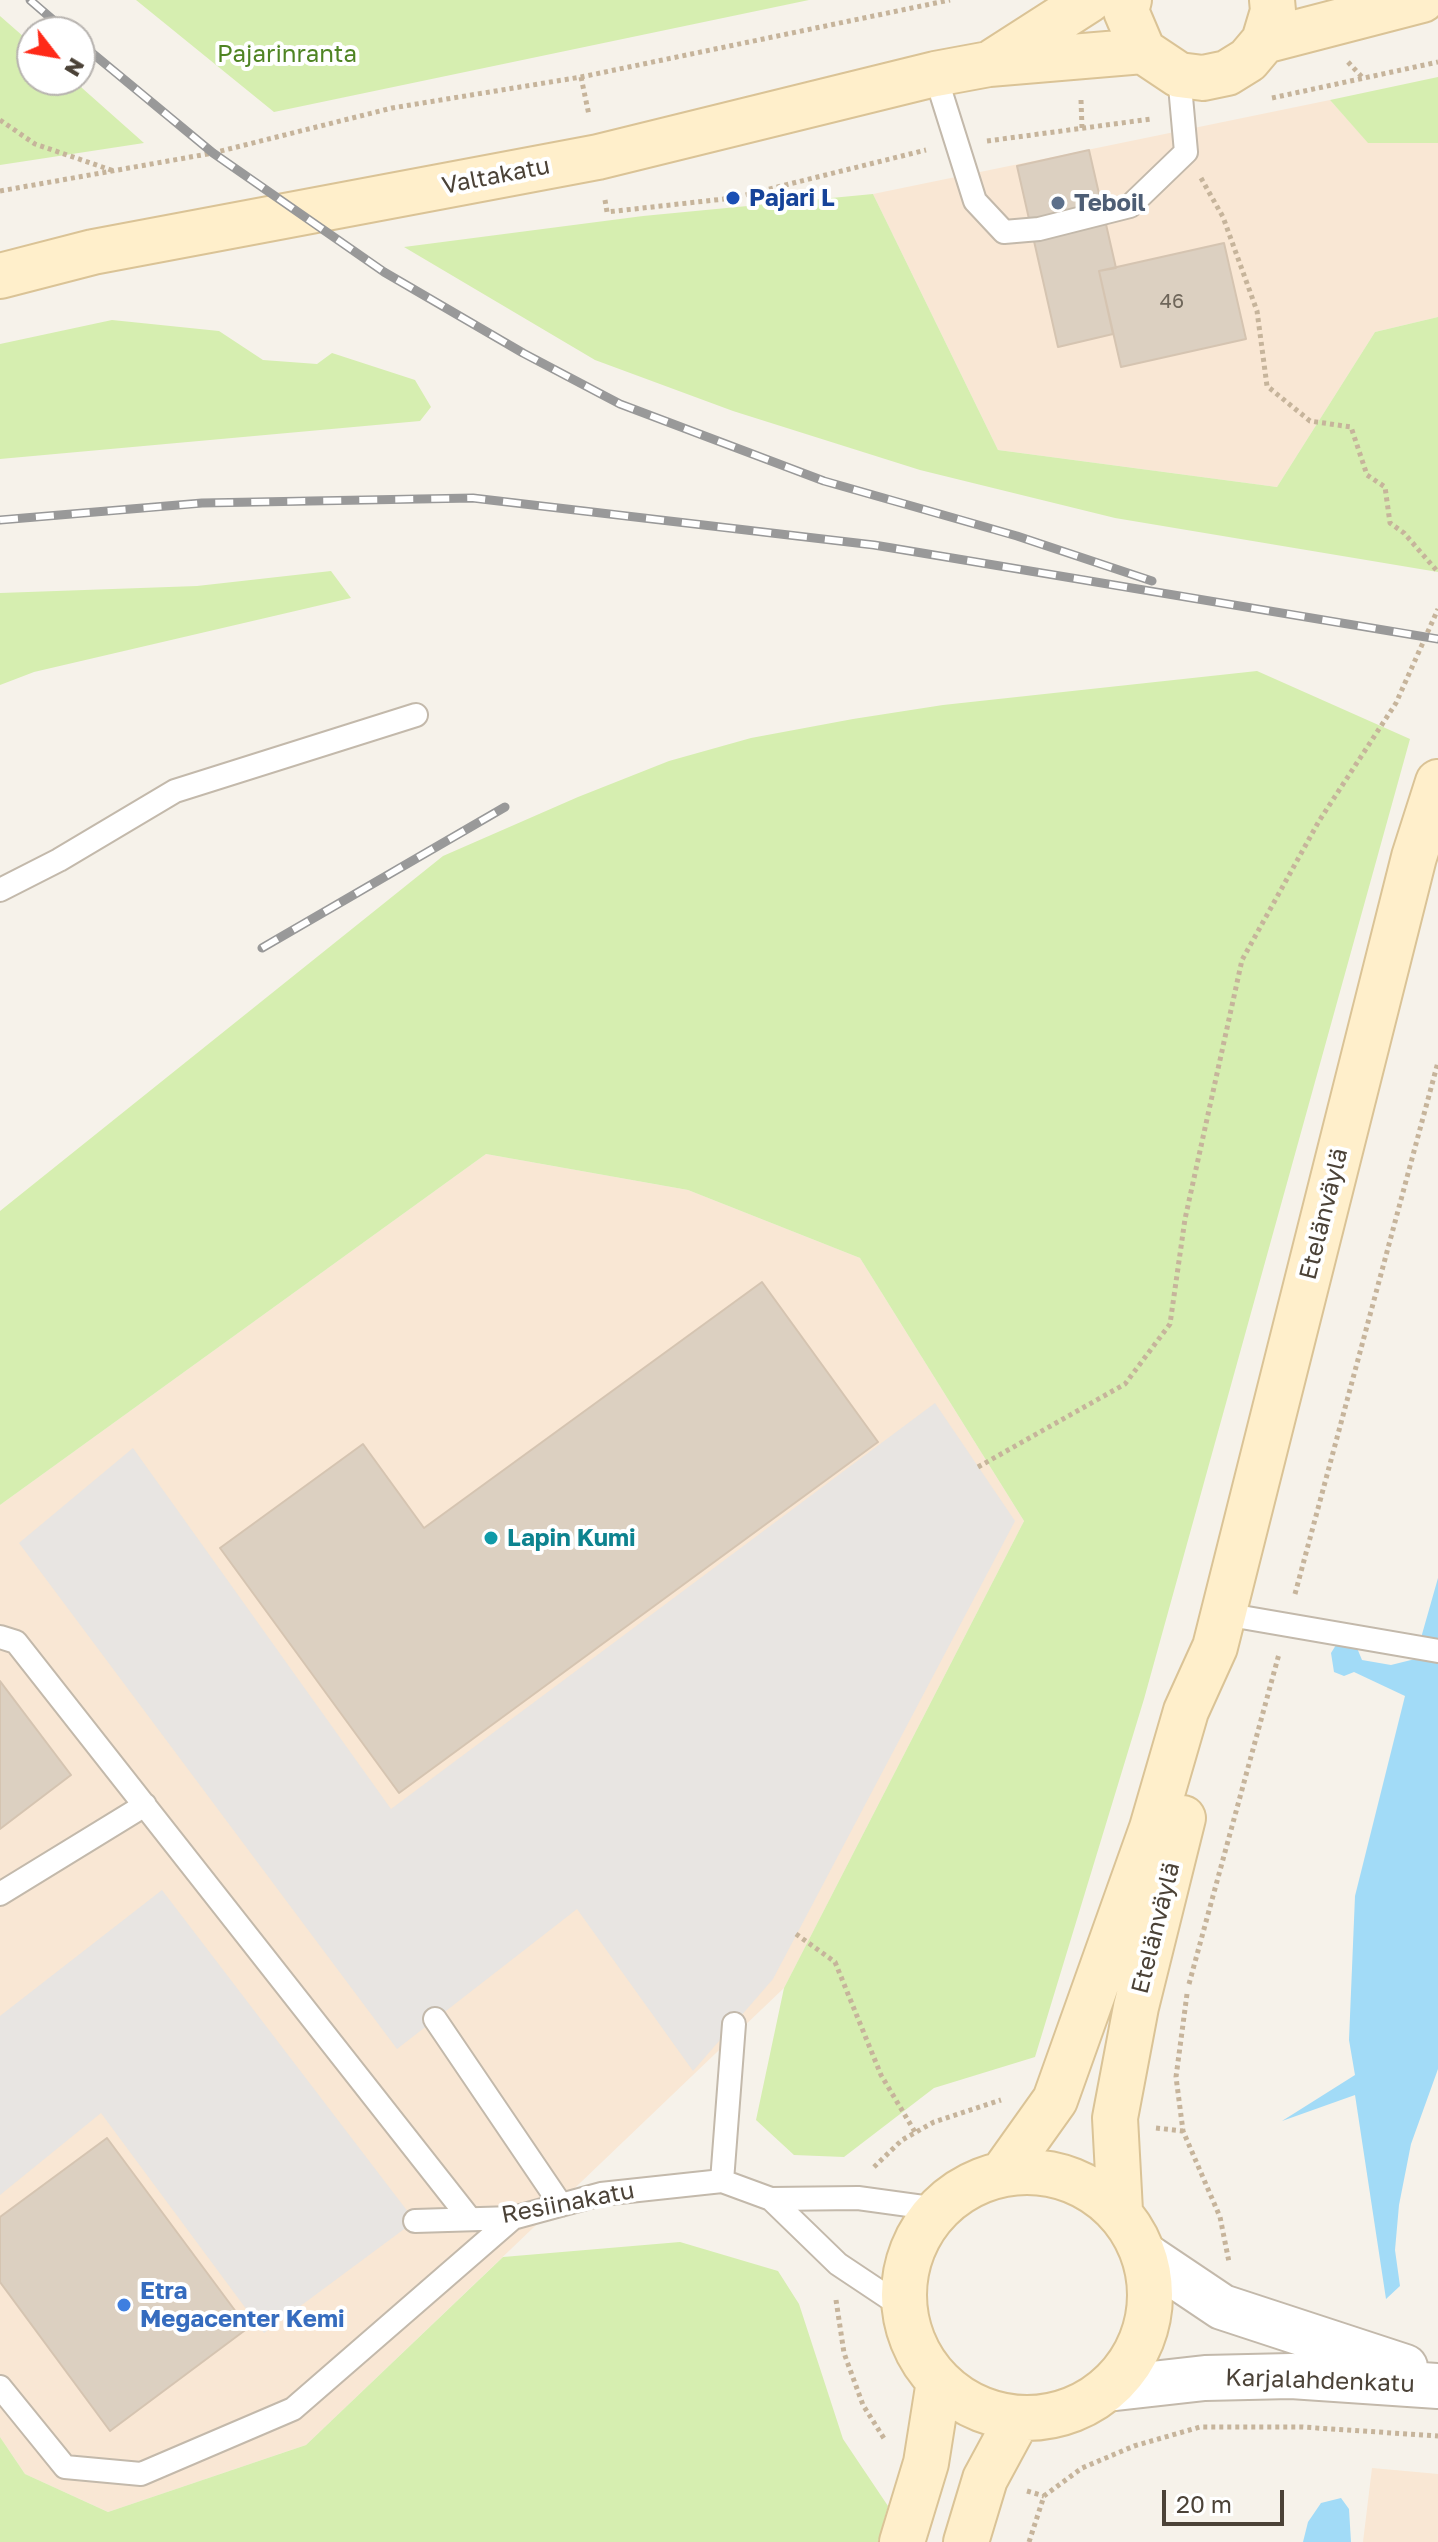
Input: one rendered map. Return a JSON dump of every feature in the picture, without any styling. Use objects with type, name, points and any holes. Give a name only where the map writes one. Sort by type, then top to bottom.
[{"type":"main road","name":"Valtakatu","points":[[989,64],[1089,0]]},
{"type":"main road","points":[[1129,0],[1126,11],[1143,51],[1181,95],[1203,78],[1227,73],[1248,60],[1268,20],[1422,0]]},
{"type":"main road","name":"Valtakatu","points":[[0,276],[93,252],[598,157],[935,74],[989,64],[1143,51]]},
{"type":"main road","name":"Etelänväylä","points":[[1120,2211],[1115,2118],[1136,2007],[1208,1725],[1219,1630],[1410,872],[1438,782]]},
{"type":"main road","name":"Etelänväylä","points":[[1003,2173],[1055,2100],[1152,1828],[1186,1711],[1219,1630]]},
{"type":"main road","points":[[1035,2171],[1066,2177],[1096,2191],[1120,2211],[1146,2256],[1151,2305],[1138,2351],[1107,2389],[1065,2413],[1018,2418],[975,2407],[939,2381],[915,2348],[904,2308],[910,2254],[921,2230],[938,2209],[1003,2173],[1035,2171]]},
{"type":"main road","points":[[902,2542],[926,2463],[939,2381]]},
{"type":"main road","points":[[966,2542],[985,2479],[1018,2418]]},
{"type":"street","name":"Karjalahdenkatu","points":[[1146,2256],[1222,2307],[1438,2378]]},
{"type":"street","name":"Karjalahdenkatu","points":[[1107,2389],[1205,2378],[1291,2376],[1438,2386]]},
{"type":"lane","points":[[935,74],[975,201],[1004,232],[1039,229],[1130,206],[1186,152],[1181,95]]},
{"type":"lane","points":[[0,890],[59,860],[175,791],[416,715]]},
{"type":"lane","points":[[1219,1630],[1287,1625],[1438,1651]]},
{"type":"lane","points":[[0,1637],[16,1642],[470,2219]]},
{"type":"lane","points":[[0,1894],[145,1805]]},
{"type":"lane","points":[[435,2019],[561,2205]]},
{"type":"lane","points":[[722,2181],[734,2024]]},
{"type":"lane","name":"Resiinakatu","points":[[415,2221],[513,2218],[601,2194],[722,2181],[771,2199],[858,2198],[938,2209]]},
{"type":"lane","name":"Resiinakatu","points":[[771,2199],[838,2264],[904,2308]]},
{"type":"lane","points":[[0,2387],[65,2467],[141,2474],[293,2409],[513,2218]]},
{"type":"path","points":[[0,191],[213,153],[392,108],[581,77],[950,0]]},
{"type":"path","points":[[1262,100],[1438,62]]},
{"type":"path","points":[[607,212],[733,198],[924,150],[959,145],[1181,95]]},
{"type":"path","points":[[0,120],[35,144],[115,171]]},
{"type":"path","points":[[1186,152],[1223,217],[1257,311],[1267,386],[1310,421],[1351,427],[1367,475],[1385,487],[1390,523],[1404,533],[1438,572]]},
{"type":"path","points":[[978,1467],[1125,1384],[1170,1324],[1185,1219],[1242,960],[1319,821],[1396,703],[1438,609]]},
{"type":"path","points":[[1229,2268],[1220,2217],[1183,2131],[1176,2077],[1187,1994],[1438,1062]]},
{"type":"path","points":[[796,1934],[835,1962],[881,2075],[915,2132]]},
{"type":"path","points":[[865,2175],[902,2140],[915,2132],[970,2107],[1015,2096]]},
{"type":"path","points":[[1146,2127],[1183,2131]]},
{"type":"path","points":[[835,2293],[844,2353],[863,2405],[887,2444]]},
{"type":"path","points":[[1029,2542],[1044,2496],[1082,2468],[1134,2446],[1200,2427],[1302,2427],[1438,2436]]},
{"type":"path","points":[[1019,2489],[1044,2496]]},
{"type":"shaded area","points":[[1330,100],[1369,143],[1438,143],[1438,317],[1375,332],[1277,487],[998,450],[873,194]]},
{"type":"shaded area","points":[[486,1154],[688,1190],[860,1258],[1024,1521],[784,1988],[306,2445],[108,2512],[25,2474],[0,2437],[0,1505]]},
{"type":"shaded area","points":[[935,1403],[1015,1521],[773,1979],[693,2071],[577,1909],[397,2049],[19,1543],[133,1448],[391,1809]]},
{"type":"shaded area","points":[[162,1890],[415,2221],[264,2333],[101,2113],[0,2195],[0,2016]]},
{"type":"shaded area","points":[[1372,2468],[1438,2474],[1438,2542],[1363,2542]]},
{"type":"green space","name":"Pajarinranta","points":[[136,0],[809,0],[274,112]]},
{"type":"green space","points":[[0,16],[16,30],[16,96],[91,96],[144,143],[0,165]]},
{"type":"green space","points":[[1438,77],[1438,143],[1368,143],[1330,100]]},
{"type":"green space","points":[[873,194],[998,450],[1277,487],[1375,332],[1438,317],[1438,572],[1115,518],[920,470],[733,411],[595,360],[404,247],[643,216]]},
{"type":"green space","points":[[112,320],[219,331],[263,360],[317,364],[332,353],[415,380],[431,407],[420,421],[0,459],[0,344]]},
{"type":"green space","points":[[331,571],[351,598],[34,672],[0,685],[0,593],[197,586]]},
{"type":"green space","points":[[1257,671],[1410,739],[1144,1699],[1035,2057],[934,2088],[844,2157],[794,2155],[756,2120],[784,1988],[1024,1521],[860,1258],[688,1190],[486,1154],[0,1505],[0,1211],[443,856],[578,797],[669,761],[751,738],[853,719],[943,705]]},
{"type":"green space","points":[[680,2242],[778,2271],[799,2304],[843,2439],[888,2506],[878,2542],[0,2542],[0,2437],[25,2474],[108,2512],[306,2445],[503,2257]]},
{"type":"water","points":[[1438,1578],[1438,2069],[1411,2144],[1399,2205],[1395,2250],[1400,2286],[1386,2299],[1355,2095],[1282,2121],[1355,2075],[1349,2040],[1355,1896],[1405,1696],[1354,1672],[1344,1676],[1334,1672],[1331,1653],[1336,1645],[1349,1643],[1357,1648],[1362,1660],[1391,1665],[1415,1659]]},
{"type":"water","points":[[1341,2498],[1349,2509],[1351,2542],[1303,2542],[1308,2522],[1321,2503]]},
{"type":"building","points":[[1089,150],[1116,268],[1099,271],[1113,334],[1058,347],[1017,166]]},
{"type":"building","points":[[1224,243],[1246,339],[1121,367],[1099,271]]},
{"type":"building","name":"Lapin Kumi","points":[[762,1282],[878,1442],[399,1793],[220,1548],[363,1444],[424,1528]]},
{"type":"building","points":[[0,1681],[71,1775],[0,1829]]},
{"type":"building","name":"Etra Megacenter Kemi","points":[[107,2138],[248,2328],[110,2431],[0,2282],[0,2217]]},
{"type":"railway","points":[[30,0],[48,16]]},
{"type":"railway","points":[[96,56],[213,153],[384,272],[523,353],[620,404],[824,481],[1017,536],[1152,581]]},
{"type":"railway","points":[[0,520],[202,503],[473,498],[874,545],[1438,639]]},
{"type":"railway","points":[[262,948],[505,807]]},
{"type":"place","name":"Pajari L","points":[[733,198]]},
{"type":"place","name":"Teboil","points":[[1058,203]]},
{"type":"place","name":"Lapin Kumi","points":[[491,1538]]},
{"type":"place","name":"Etra Megacenter Kemi","points":[[124,2305]]}]
